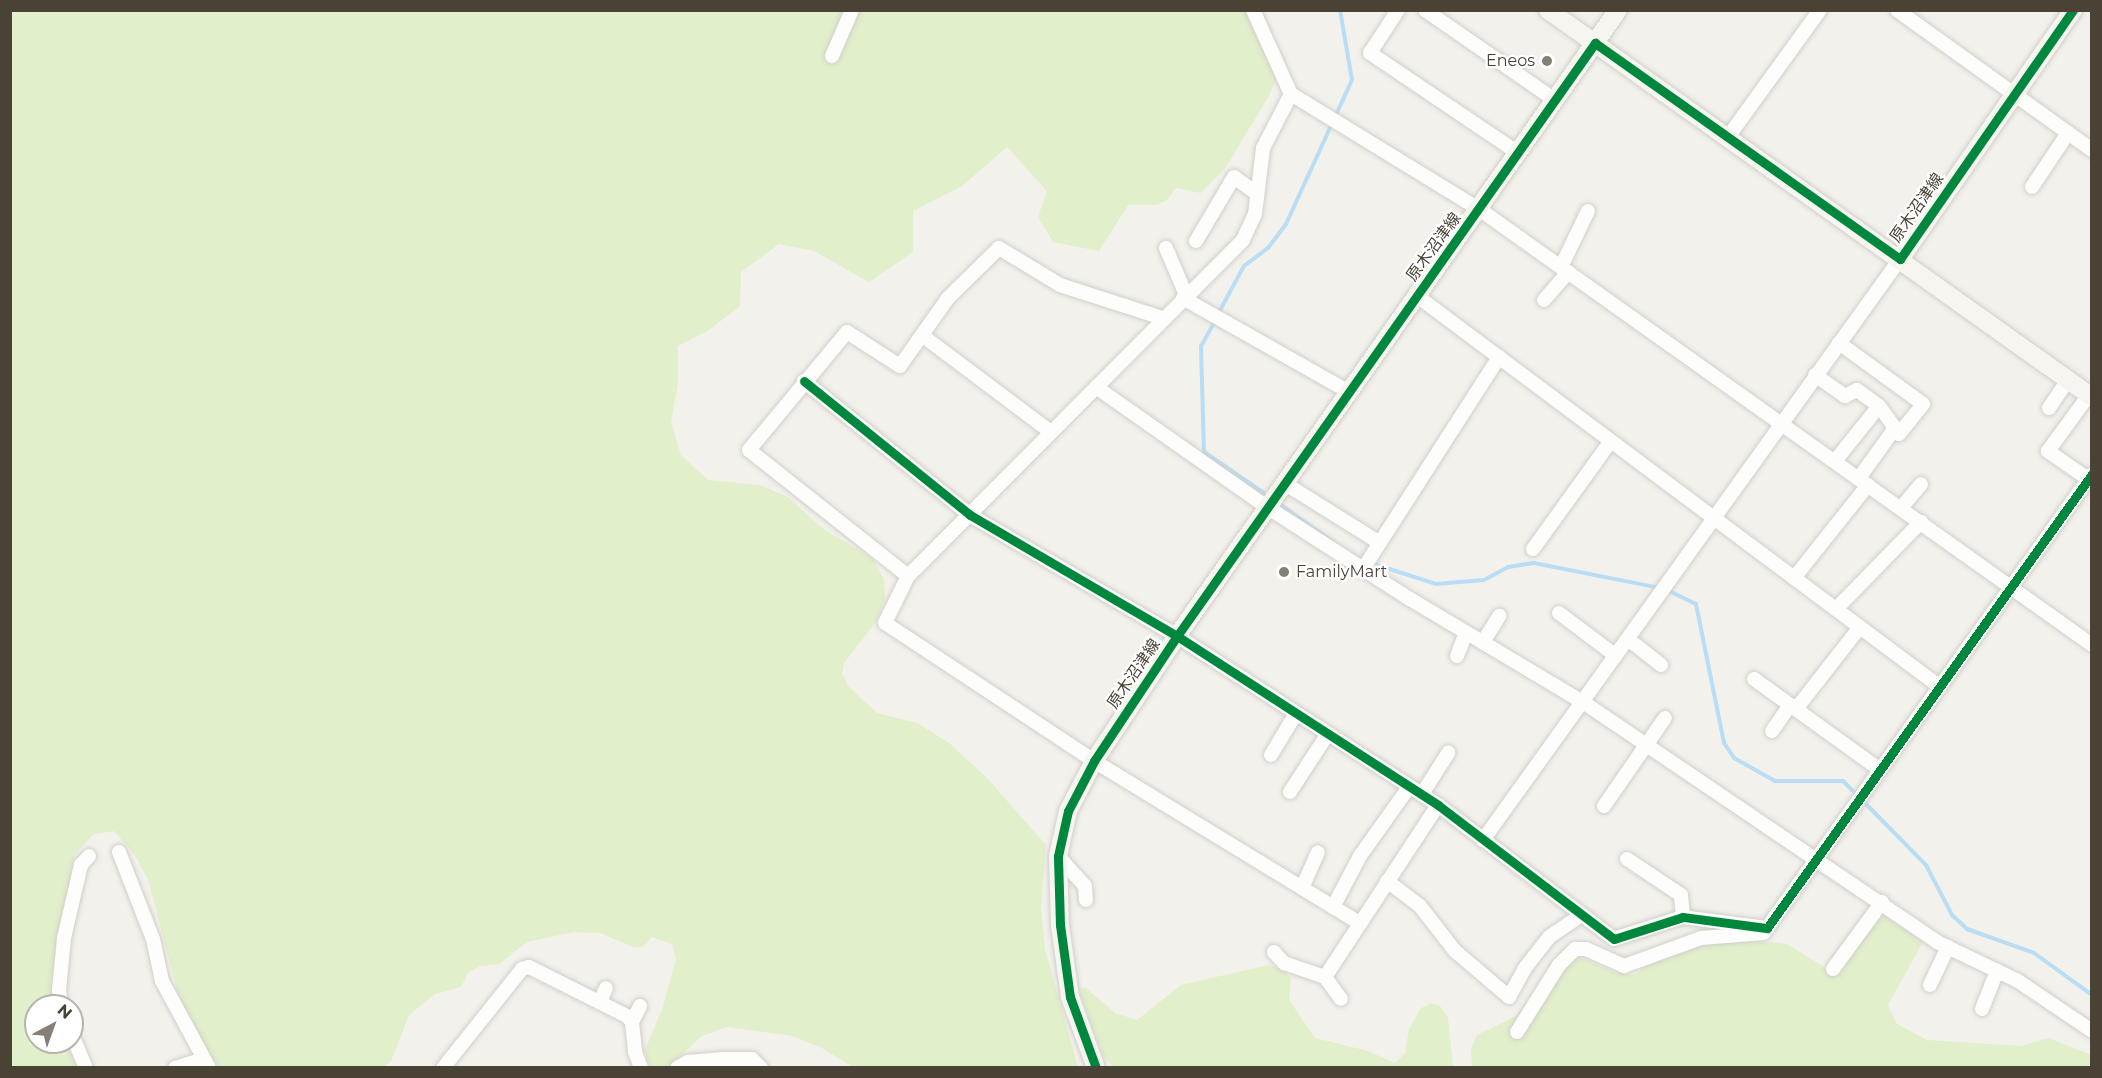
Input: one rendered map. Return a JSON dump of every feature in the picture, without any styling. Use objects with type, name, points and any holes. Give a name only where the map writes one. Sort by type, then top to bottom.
[{"type":"main road","points":[[1548,10],[1594,43],[1618,10]]},
{"type":"main road","name":"原木沼津線","points":[[1096,1068],[1070,997],[1060,925],[1058,856],[1068,811],[1094,761],[1177,636],[1594,43],[1900,259],[2073,10]]},
{"type":"main road","points":[[1900,259],[2090,396]]},
{"type":"street","points":[[832,56],[852,10]]},
{"type":"street","points":[[1253,10],[1291,94],[1479,209],[2011,585],[2091,645]]},
{"type":"street","points":[[1398,10],[1370,52],[1518,153]]},
{"type":"street","points":[[1425,10],[1555,100]]},
{"type":"street","points":[[1728,138],[1820,10]]},
{"type":"street","points":[[1897,10],[2091,150]]},
{"type":"street","points":[[1291,94],[1263,148],[1255,214],[1243,240],[1162,318],[908,576],[885,622],[1094,761],[1359,923]]},
{"type":"street","points":[[2032,187],[2068,133]]},
{"type":"street","points":[[1196,240],[1234,177],[1256,193]]},
{"type":"street","points":[[1544,300],[1564,270],[1588,211]]},
{"type":"street","points":[[908,576],[749,450],[847,332],[900,366],[948,298],[999,248],[1060,285],[1162,318]]},
{"type":"street","points":[[1166,248],[1184,296],[1349,392]]},
{"type":"street","points":[[1483,840],[1668,584],[1780,423],[1900,259]]},
{"type":"street","points":[[1417,296],[1940,687]]},
{"type":"street","points":[[923,336],[1051,432]]},
{"type":"street","points":[[1815,375],[1845,396],[1857,390],[1879,406],[1899,434],[1923,404],[1839,343]]},
{"type":"street","points":[[1367,564],[1498,357]]},
{"type":"street","points":[[2049,408],[2068,380]]},
{"type":"street","points":[[804,381],[970,515],[1177,636],[1295,715],[1438,804],[1580,916],[1614,939],[1683,917],[1767,928]]},
{"type":"street","points":[[1096,387],[1274,497],[1466,633],[1583,702],[1645,742],[1948,947],[1997,971],[2091,1031]]},
{"type":"street","points":[[1517,1032],[1559,964],[1575,949],[1586,949],[1624,966],[1701,938],[1763,934],[2090,476],[2048,451],[2090,396]]},
{"type":"street","points":[[1835,461],[1879,406]]},
{"type":"street","points":[[1794,578],[1863,481],[1895,428]]},
{"type":"street","points":[[1533,549],[1611,441]]},
{"type":"street","points":[[1901,508],[1921,483]]},
{"type":"street","points":[[1274,497],[1380,543]]},
{"type":"street","points":[[1836,609],[1921,522]]},
{"type":"street","points":[[1559,613],[1616,656]]},
{"type":"street","points":[[1482,642],[1499,616]]},
{"type":"street","points":[[1772,731],[1860,627]]},
{"type":"street","points":[[1457,656],[1466,633]]},
{"type":"street","points":[[1628,639],[1661,665]]},
{"type":"street","points":[[1754,680],[1880,770]]},
{"type":"street","points":[[1270,754],[1295,715]]},
{"type":"street","points":[[1604,806],[1645,742],[1665,717]]},
{"type":"street","points":[[1290,792],[1328,735]]},
{"type":"street","points":[[1422,794],[1448,753]]},
{"type":"street","points":[[1333,907],[1360,856],[1408,787]]},
{"type":"street","points":[[1324,977],[1438,804]]},
{"type":"street","points":[[119,852],[153,939],[162,981],[206,1064],[175,1068]]},
{"type":"street","points":[[1302,888],[1318,852]]},
{"type":"street","points":[[60,994],[64,938],[81,865],[89,856]]},
{"type":"street","points":[[1058,856],[1085,886],[1086,900]]},
{"type":"street","points":[[1627,859],[1681,894],[1683,917]]},
{"type":"street","points":[[1387,881],[1420,906],[1455,951],[1509,997],[1525,968],[1550,937],[1580,916]]},
{"type":"street","points":[[1833,969],[1882,902]]},
{"type":"street","points":[[1930,985],[1948,947]]},
{"type":"street","points":[[1274,952],[1284,963],[1324,977],[1341,999]]},
{"type":"street","points":[[443,1068],[522,969],[529,967],[600,1002],[632,1022]]},
{"type":"street","points":[[563,984],[568,969]]},
{"type":"street","points":[[1982,1009],[1997,971]]},
{"type":"street","points":[[600,1002],[606,988]]},
{"type":"street","points":[[640,1006],[632,1022],[635,1052],[641,1068]]},
{"type":"street","points":[[80,1054],[86,1068]]},
{"type":"street","points":[[677,1068],[688,1062],[723,1059],[752,1059],[761,1068]]},
{"type":"green space","points":[[10,11],[1253,11],[1279,70],[1270,94],[1224,170],[1201,193],[1176,188],[1167,200],[1157,205],[1128,205],[1099,251],[1053,242],[1038,217],[1047,191],[1007,147],[962,186],[913,211],[913,252],[869,282],[814,251],[779,244],[741,272],[740,306],[709,330],[678,346],[678,383],[671,422],[681,455],[708,480],[760,485],[788,497],[822,528],[873,559],[884,579],[885,599],[875,623],[844,663],[842,673],[848,686],[877,713],[917,723],[949,743],[986,777],[1046,845],[1041,907],[1045,949],[1078,1067],[853,1067],[820,1047],[792,1036],[727,1027],[702,1036],[668,1067],[652,1067],[644,1052],[663,1007],[676,959],[672,944],[652,937],[643,947],[633,947],[600,933],[573,932],[527,942],[499,964],[480,966],[468,973],[461,987],[435,994],[409,1015],[391,1061],[384,1067],[221,1067],[209,1056],[180,1001],[148,879],[134,854],[114,831],[94,834],[75,854],[51,982],[52,994],[24,994],[24,1054],[71,1054],[77,1067],[11,1067]]},
{"type":"green space","points":[[1879,912],[1923,942],[1888,1005],[1897,1024],[1927,1040],[2020,1046],[2049,1038],[2091,1055],[2092,1067],[1472,1068],[1471,1049],[1477,1035],[1516,1016],[1553,969],[1580,957],[1614,972],[1635,975],[1666,950],[1721,937],[1787,944],[1835,974]]},
{"type":"green space","points":[[1269,965],[1281,969],[1291,978],[1289,1000],[1315,1038],[1368,1051],[1395,1063],[1405,1053],[1409,1029],[1421,1008],[1431,1003],[1440,1006],[1448,1018],[1453,1067],[1113,1067],[1103,1055],[1080,994],[1081,988],[1086,988],[1115,1013],[1137,1020],[1181,985]]},
{"type":"waterway","points":[[1218,314],[1244,266],[1268,248],[1286,224],[1352,80],[1340,10]]},
{"type":"waterway","points":[[1215,321],[1201,346],[1204,452],[1270,497]]},
{"type":"waterway","points":[[1278,503],[1336,544]]},
{"type":"waterway","points":[[1371,563],[1436,584],[1484,580],[1508,567],[1534,563],[1660,588]]},
{"type":"waterway","points":[[1667,590],[1696,604],[1724,743],[1734,758],[1775,781],[1843,781],[1858,796]]},
{"type":"waterway","points":[[1863,801],[1926,865],[1952,915],[1967,929],[2034,953],[2092,995]]},
{"type":"cycle path","points":[[1096,1068],[1070,997],[1060,925],[1058,856],[1068,811],[1094,761],[1177,636],[1595,43],[1900,259],[2073,10]]},
{"type":"cycle path","points":[[804,381],[970,515],[1177,636],[1438,805],[1614,939],[1683,917],[1767,928],[2092,474]]},
{"type":"place","name":"Eneos","points":[[1547,61]]},
{"type":"place","name":"FamilyMart","points":[[1284,572]]}]
